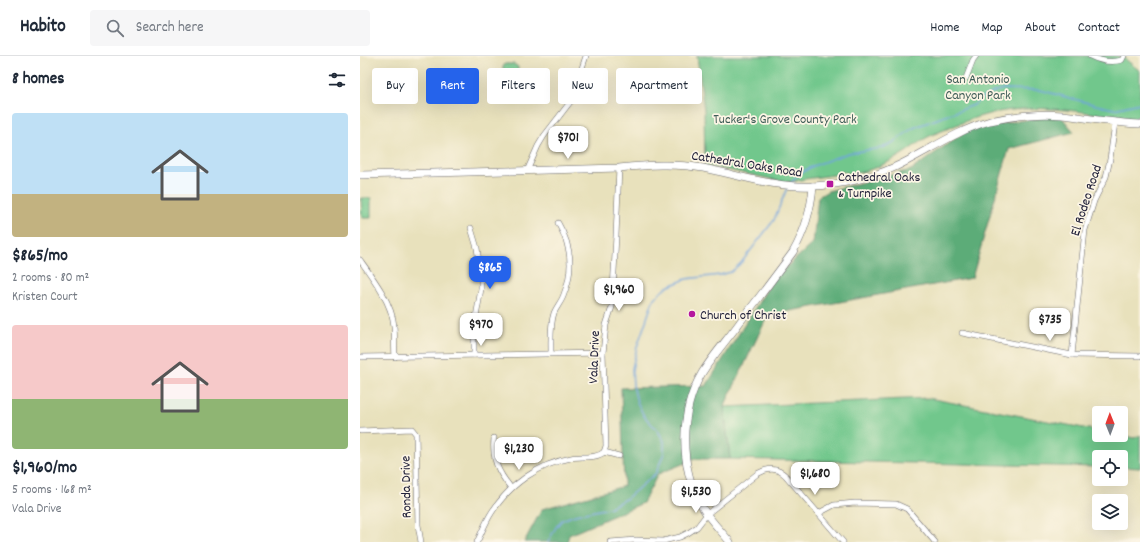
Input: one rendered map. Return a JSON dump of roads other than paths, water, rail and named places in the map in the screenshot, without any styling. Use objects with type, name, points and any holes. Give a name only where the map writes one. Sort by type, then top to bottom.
[{"type":"main road","name":"Cathedral Oaks Road","points":[[360,175],[527,171],[674,165],[701,168],[774,183],[813,186],[874,176],[900,165],[942,141],[966,130],[991,121],[1010,117],[1060,115],[1115,123],[1140,124]]},
{"type":"main road","points":[[730,542],[707,514],[692,484],[685,455],[685,431],[690,401],[696,385],[709,363],[793,252],[801,238],[809,214],[813,186]]},
{"type":"street","points":[[527,171],[544,136],[571,101],[586,56]]},
{"type":"street","points":[[966,78],[976,56]]},
{"type":"street","points":[[1090,56],[1097,60],[1109,61],[1122,60],[1124,56]]},
{"type":"street","name":"El Rodeo Road","points":[[1072,355],[1085,230],[1094,201],[1106,177],[1115,123]]},
{"type":"street","name":"Vala Drive","points":[[604,452],[606,446],[603,353],[606,325],[612,307],[618,168]]},
{"type":"street","points":[[551,353],[554,313],[564,295],[569,278],[569,251],[567,241],[558,223]]},
{"type":"street","points":[[471,228],[477,248],[481,276],[481,289],[474,328],[474,355]]},
{"type":"street","points":[[360,260],[382,294],[390,311],[394,325],[395,357]]},
{"type":"street","points":[[962,333],[1072,355],[1140,356]]},
{"type":"street","points":[[360,357],[603,353]]},
{"type":"street","name":"Ronda Drive","points":[[360,431],[412,429],[416,434],[418,525],[421,542]]},
{"type":"street","points":[[494,438],[494,460],[511,488]]},
{"type":"street","points":[[477,542],[498,503],[511,488],[529,475],[553,463],[572,458],[597,456],[604,452],[619,456]]},
{"type":"street","points":[[610,542],[636,540],[662,541],[688,533],[697,527],[707,514],[757,474],[765,470],[774,469],[782,472],[786,476],[843,542]]},
{"type":"street","points":[[819,514],[834,505],[855,503],[896,504],[907,509],[936,542]]},
{"type":"waterway","points":[[791,183],[799,174],[813,166],[848,153],[882,148],[894,142],[913,128],[974,105],[983,97],[1004,89],[1040,90],[1114,109],[1140,103]]},
{"type":"waterway","points":[[548,542],[556,527],[562,520],[575,515],[609,508],[627,498],[656,473],[664,453],[664,441],[658,431],[644,416],[637,402],[633,385],[632,369],[637,347],[654,298],[667,287],[686,279],[720,275],[731,272],[741,263],[774,220],[787,188]]},
{"type":"place","name":"Cathedral Oaks & Turnpike","points":[[830,184]]},
{"type":"place","name":"Church of Christ","points":[[692,314]]},
{"type":"park label","name":"San Antonio Canyon Park","points":[[978,86]]},
{"type":"park label","name":"Tucker's Grove County Park","points":[[785,118]]}]
